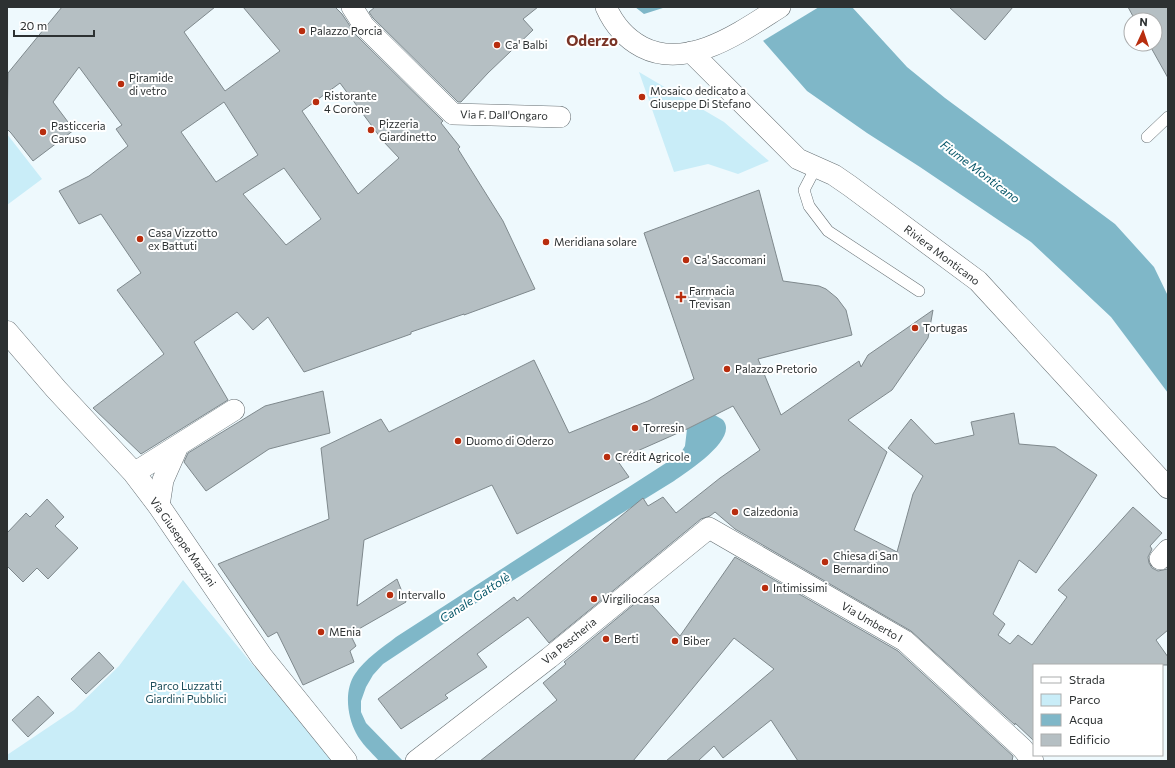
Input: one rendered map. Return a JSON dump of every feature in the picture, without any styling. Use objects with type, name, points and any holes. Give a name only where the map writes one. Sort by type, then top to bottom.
[{"type":"street","name":"Via F. Dall'Ongaro","points":[[352,7],[364,26],[453,114],[560,117]]},
{"type":"street","points":[[606,7],[617,26],[627,38],[652,52],[671,55],[707,48],[728,39],[780,7]]},
{"type":"street","name":"Riviera Monticano","points":[[691,52],[798,159],[834,175],[978,281],[1168,488]]},
{"type":"street","name":"Via Giuseppe Mazzini","points":[[7,332],[56,389],[134,473],[159,506],[262,658],[346,761]]},
{"type":"street","points":[[134,473],[234,410]]},
{"type":"street","points":[[159,506],[163,480],[178,446]]},
{"type":"street","name":"Via Pescheria","points":[[422,757],[549,658],[709,528]]},
{"type":"street","name":"Via Umberto I","points":[[709,528],[905,641],[1022,748],[1033,761]]},
{"type":"lane","points":[[1147,137],[1168,117]]},
{"type":"lane","points":[[816,167],[804,190],[809,206],[828,231],[919,291]]},
{"type":"green space","points":[[639,72],[724,122],[769,161],[738,174],[708,164],[674,172]]},
{"type":"green space","points":[[7,134],[42,179],[7,205]]},
{"type":"green space","name":"Parco Luzzatti Giardini Pubblici","points":[[183,580],[332,761],[7,761],[7,755],[74,710],[119,666]]},
{"type":"water","points":[[635,7],[666,7],[644,14]]},
{"type":"water","name":"Fiume Monticano","points":[[738,7],[852,7],[907,67],[945,98],[1115,224],[1154,267],[1168,296],[1168,393],[1111,317],[1031,242],[867,133],[807,91],[764,42]]},
{"type":"water","name":"Canale Gattolè","points":[[715,415],[723,420],[726,428],[724,436],[718,445],[699,463],[674,481],[457,615],[383,664],[373,675],[366,687],[361,701],[361,712],[366,723],[403,761],[379,761],[358,737],[350,719],[348,703],[349,688],[355,674],[364,663],[396,637],[680,454],[685,446],[687,429]]},
{"type":"pier","points":[[742,7],[819,7],[761,42],[738,9]]},
{"type":"building","points":[[62,7],[215,7],[184,32],[225,91],[280,51],[243,7],[335,7],[342,14],[356,35],[443,121],[441,123],[460,147],[458,149],[503,221],[535,289],[464,315],[411,332],[411,334],[304,372],[268,317],[253,330],[237,312],[194,342],[228,400],[141,454],[93,408],[164,354],[117,290],[141,273],[101,214],[79,224],[59,191],[89,176],[128,146],[116,129],[122,125],[79,67],[53,102],[74,130],[33,161],[7,129],[8,73]],"holes":[[[340,83],[383,141],[399,158],[358,194],[302,111]],[[224,102],[258,155],[216,182],[181,132]],[[284,168],[321,219],[286,245],[243,194]]]},
{"type":"building","points":[[375,7],[538,7],[523,19],[533,30],[488,73],[461,102],[458,102],[373,18],[369,12]]},
{"type":"building","points":[[949,7],[1013,7],[985,40]]},
{"type":"building","points":[[1128,7],[1168,7],[1168,78],[1153,52],[1163,52],[1163,12],[1131,12]]},
{"type":"building","points":[[759,190],[783,281],[819,286],[826,289],[837,298],[846,310],[852,335],[758,359],[781,415],[859,361],[861,367],[868,355],[933,310],[928,338],[892,390],[848,420],[887,452],[854,530],[897,552],[913,494],[923,476],[888,448],[911,419],[935,444],[974,435],[971,422],[1014,413],[1019,444],[1055,447],[1097,475],[1036,573],[1019,560],[993,614],[1005,624],[998,635],[1010,644],[1018,635],[1032,645],[1067,597],[1058,590],[1133,507],[1162,533],[1150,546],[1152,549],[1148,557],[1152,568],[1158,571],[1168,570],[1168,630],[1156,640],[1168,657],[1168,665],[1033,664],[1033,740],[911,631],[735,529],[715,512],[710,516],[701,519],[549,643],[528,617],[477,654],[487,667],[445,695],[448,698],[401,729],[378,699],[514,597],[517,601],[643,498],[648,506],[663,497],[676,513],[720,478],[760,450],[733,406],[687,429],[617,460],[629,477],[517,534],[492,485],[364,540],[357,606],[397,579],[406,602],[350,634],[356,646],[350,651],[354,662],[303,685],[277,632],[268,637],[218,564],[329,519],[321,448],[381,419],[389,432],[534,360],[569,433],[648,401],[694,379],[644,233]]},
{"type":"building","points":[[323,391],[330,433],[269,449],[206,491],[184,462],[188,453],[265,406]]},
{"type":"building","points":[[47,499],[64,517],[55,526],[78,548],[48,579],[37,568],[23,582],[7,566],[7,533],[26,513],[30,517]]},
{"type":"building","points":[[735,557],[898,651],[1013,756],[1012,761],[798,761],[771,720],[723,758],[714,746],[698,761],[666,761],[774,669],[734,638],[633,761],[480,761],[557,700],[543,683],[566,664],[564,662],[644,596],[680,636]]},
{"type":"building","points":[[99,652],[114,668],[86,694],[71,679]]},
{"type":"building","points":[[38,696],[54,713],[28,737],[12,720]]},
{"type":"place","name":"Palazzo Porcia","points":[[302,31]]},
{"type":"place","name":"Ca' Balbi","points":[[497,45]]},
{"type":"place","name":"Piramide di vetro","points":[[121,84]]},
{"type":"place","name":"Mosaico dedicato a Giuseppe Di Stefano","points":[[642,97]]},
{"type":"place","name":"Ristorante 4 Corone","points":[[316,102]]},
{"type":"place","name":"Pizzeria Giardinetto","points":[[371,130]]},
{"type":"place","name":"Pasticceria Caruso","points":[[43,132]]},
{"type":"place","name":"Casa Vizzotto ex Battuti","points":[[140,239]]},
{"type":"place","name":"Meridiana solare","points":[[546,242]]},
{"type":"place","name":"Ca' Saccomani","points":[[686,260]]},
{"type":"place","name":"Farmacia Trevisan","points":[[681,297]]},
{"type":"place","name":"Tortugas","points":[[915,328]]},
{"type":"place","name":"Palazzo Pretorio","points":[[727,369]]},
{"type":"place","name":"Torresin","points":[[635,428]]},
{"type":"place","name":"Duomo di Oderzo","points":[[458,441]]},
{"type":"place","name":"Crédit Agricole","points":[[607,457]]},
{"type":"place","name":"Calzedonia","points":[[735,512]]},
{"type":"place","name":"Chiesa di San Bernardino","points":[[825,562]]},
{"type":"place","name":"Intimissimi","points":[[765,588]]},
{"type":"place","name":"Intervallo","points":[[390,595]]},
{"type":"place","name":"Virgiliocasa","points":[[594,599]]},
{"type":"place","name":"MEnia","points":[[321,632]]},
{"type":"place","name":"Berti","points":[[606,639]]},
{"type":"place","name":"Biber","points":[[675,641]]},
{"type":"district","name":"Oderzo","points":[[592,41]]}]
